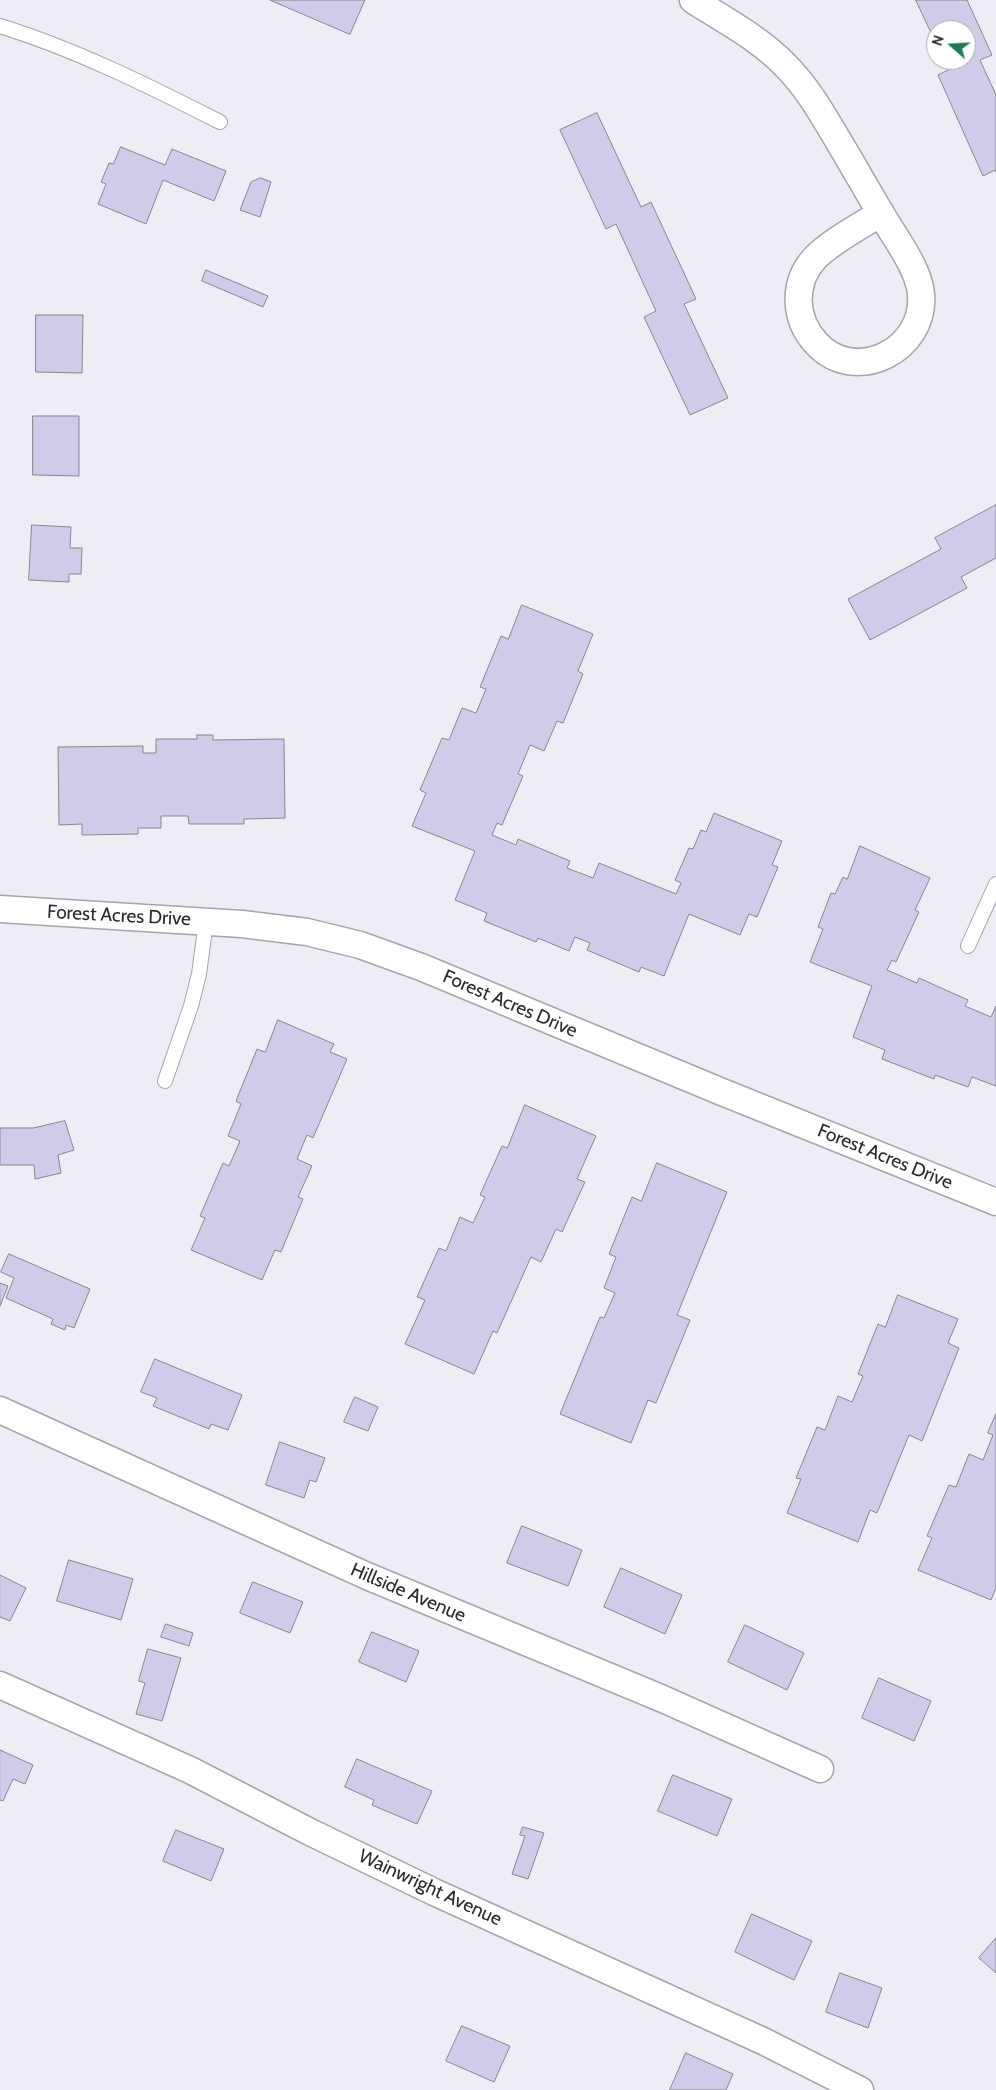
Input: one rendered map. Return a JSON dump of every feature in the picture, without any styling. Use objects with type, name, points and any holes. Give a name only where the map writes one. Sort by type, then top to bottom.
[{"type":"street","points":[[693,0],[764,47],[798,78],[821,112],[881,213],[919,281],[921,306],[914,330],[898,348],[876,359],[864,362],[852,361],[828,353],[811,337],[800,315],[799,290],[802,278],[815,257],[881,213]]},
{"type":"street","name":"Forest Acres Drive","points":[[0,909],[242,924],[307,932],[360,945],[421,967],[722,1092],[996,1202]]},
{"type":"street","name":"Hillside Avenue","points":[[0,1410],[367,1576],[663,1699],[820,1769]]},
{"type":"street","name":"Wainwright Avenue","points":[[0,1685],[190,1770],[310,1832],[434,1892],[763,2041],[860,2090]]},
{"type":"lane","points":[[0,26],[33,36],[128,75],[220,122]]},
{"type":"lane","points":[[968,946],[996,884]]},
{"type":"lane","points":[[165,1081],[191,1006],[197,982],[206,922]]},
{"type":"building","points":[[270,0],[365,0],[350,34]]},
{"type":"building","points":[[916,0],[967,0],[992,55],[980,60],[996,95],[996,172],[995,170],[983,176],[938,75],[948,70],[976,70],[976,20],[926,22]]},
{"type":"building","points":[[597,113],[641,207],[651,202],[696,299],[684,304],[728,398],[690,415],[644,317],[656,311],[616,224],[606,229],[560,130]]},
{"type":"building","points":[[121,147],[165,165],[172,149],[226,171],[214,201],[163,180],[146,224],[98,204],[106,184],[101,182],[109,163],[113,164]]},
{"type":"building","points":[[261,178],[271,182],[260,217],[240,210],[251,182]]},
{"type":"building","points":[[206,270],[268,296],[263,307],[202,281]]},
{"type":"building","points":[[36,315],[83,315],[82,373],[36,372]]},
{"type":"building","points":[[33,416],[79,416],[79,476],[33,475]]},
{"type":"building","points":[[996,505],[996,558],[961,577],[967,588],[870,640],[848,599],[941,549],[935,538]]},
{"type":"building","points":[[32,525],[71,527],[70,548],[82,548],[81,574],[69,574],[69,582],[29,580]]},
{"type":"building","points":[[522,605],[593,634],[578,671],[583,674],[563,723],[557,721],[544,751],[530,745],[518,774],[523,776],[502,825],[497,823],[492,835],[516,845],[518,839],[570,861],[567,868],[593,878],[599,863],[676,894],[681,883],[675,880],[689,848],[693,849],[701,830],[706,832],[714,813],[782,841],[772,865],[778,867],[757,917],[749,914],[740,935],[689,914],[664,976],[641,967],[639,972],[587,950],[590,943],[575,937],[569,951],[538,938],[536,942],[484,921],[487,913],[455,900],[475,851],[412,826],[426,793],[420,790],[442,738],[449,740],[462,708],[476,713],[486,689],[480,687],[501,636],[508,639]]},
{"type":"building","points":[[197,735],[213,735],[213,740],[284,739],[285,818],[244,819],[244,824],[189,824],[188,816],[161,816],[161,828],[138,828],[138,834],[82,835],[82,824],[59,825],[58,747],[143,746],[143,753],[156,753],[156,739],[197,739]]},
{"type":"building","points":[[860,846],[930,878],[915,910],[919,912],[896,962],[892,960],[887,970],[917,983],[919,978],[968,1000],[965,1006],[991,1017],[996,1006],[996,1086],[972,1077],[968,1087],[935,1075],[934,1079],[882,1059],[885,1050],[853,1037],[872,986],[810,962],[823,929],[818,927],[831,893],[835,894],[843,877],[847,879]]},
{"type":"building","points":[[278,1020],[334,1044],[330,1052],[347,1059],[313,1138],[307,1135],[297,1159],[312,1166],[298,1197],[303,1199],[281,1252],[275,1250],[262,1280],[191,1250],[205,1218],[200,1216],[223,1163],[229,1166],[240,1141],[228,1136],[241,1104],[236,1101],[257,1049],[265,1052]]},
{"type":"building","points":[[525,1105],[596,1136],[577,1179],[585,1182],[562,1232],[556,1229],[541,1262],[531,1257],[497,1333],[493,1331],[474,1374],[405,1344],[425,1300],[417,1297],[439,1248],[446,1251],[460,1217],[473,1223],[485,1197],[480,1195],[502,1146],[507,1148]]},
{"type":"building","points":[[65,1121],[74,1150],[58,1155],[61,1173],[35,1179],[34,1165],[0,1165],[0,1128],[33,1128]]},
{"type":"building","points":[[657,1163],[727,1192],[677,1315],[690,1320],[656,1403],[648,1400],[631,1443],[560,1414],[600,1317],[604,1318],[615,1293],[604,1288],[616,1257],[609,1254],[632,1197],[641,1201]]},
{"type":"building","points":[[9,1254],[90,1289],[74,1328],[66,1325],[65,1330],[51,1324],[53,1319],[6,1298],[14,1278],[1,1272]]},
{"type":"building","points":[[0,1283],[8,1286],[0,1306]]},
{"type":"building","points":[[898,1295],[958,1319],[948,1343],[959,1348],[922,1441],[909,1435],[877,1513],[870,1510],[858,1542],[787,1513],[801,1479],[796,1478],[817,1427],[825,1430],[838,1396],[852,1402],[863,1376],[858,1374],[878,1324],[885,1327]]},
{"type":"building","points":[[155,1359],[242,1395],[228,1430],[211,1424],[209,1429],[153,1406],[157,1398],[141,1392]]},
{"type":"building","points":[[355,1397],[378,1407],[368,1431],[344,1422]]},
{"type":"building","points":[[996,1414],[996,1588],[991,1600],[918,1570],[932,1538],[927,1536],[949,1485],[956,1487],[969,1454],[983,1460],[993,1435],[988,1433]]},
{"type":"building","points":[[280,1442],[325,1458],[316,1482],[310,1480],[304,1498],[266,1485]]},
{"type":"building","points":[[522,1526],[582,1550],[568,1586],[507,1563]]},
{"type":"building","points":[[69,1560],[133,1579],[121,1620],[57,1601]]},
{"type":"building","points":[[621,1568],[682,1595],[665,1634],[604,1607]]},
{"type":"building","points":[[0,1575],[26,1588],[10,1621],[0,1617]]},
{"type":"building","points":[[253,1582],[303,1602],[290,1633],[240,1613]]},
{"type":"building","points":[[166,1624],[193,1633],[189,1646],[161,1637]]},
{"type":"building","points":[[745,1625],[804,1653],[787,1690],[728,1662]]},
{"type":"building","points":[[372,1632],[419,1651],[406,1682],[359,1662]]},
{"type":"building","points":[[148,1649],[181,1658],[162,1721],[136,1714],[145,1683],[139,1681]]},
{"type":"building","points":[[879,1678],[931,1701],[914,1741],[862,1718]]},
{"type":"building","points":[[0,1750],[33,1765],[25,1784],[13,1779],[3,1801],[0,1800]]},
{"type":"building","points":[[357,1759],[432,1791],[417,1824],[372,1805],[374,1800],[345,1787]]},
{"type":"building","points":[[673,1775],[732,1799],[717,1836],[658,1811]]},
{"type":"building","points":[[523,1827],[544,1833],[528,1879],[512,1874],[525,1836],[520,1835]]},
{"type":"building","points":[[176,1830],[224,1849],[211,1881],[163,1861]]},
{"type":"building","points":[[752,1914],[812,1941],[794,1980],[735,1952]]},
{"type":"building","points":[[996,1938],[996,1973],[979,1958]]},
{"type":"building","points":[[840,1973],[882,1988],[868,2028],[826,2012]]},
{"type":"building","points":[[462,2026],[510,2046],[494,2082],[446,2061]]},
{"type":"building","points":[[686,2053],[733,2074],[726,2090],[670,2090]]}]
